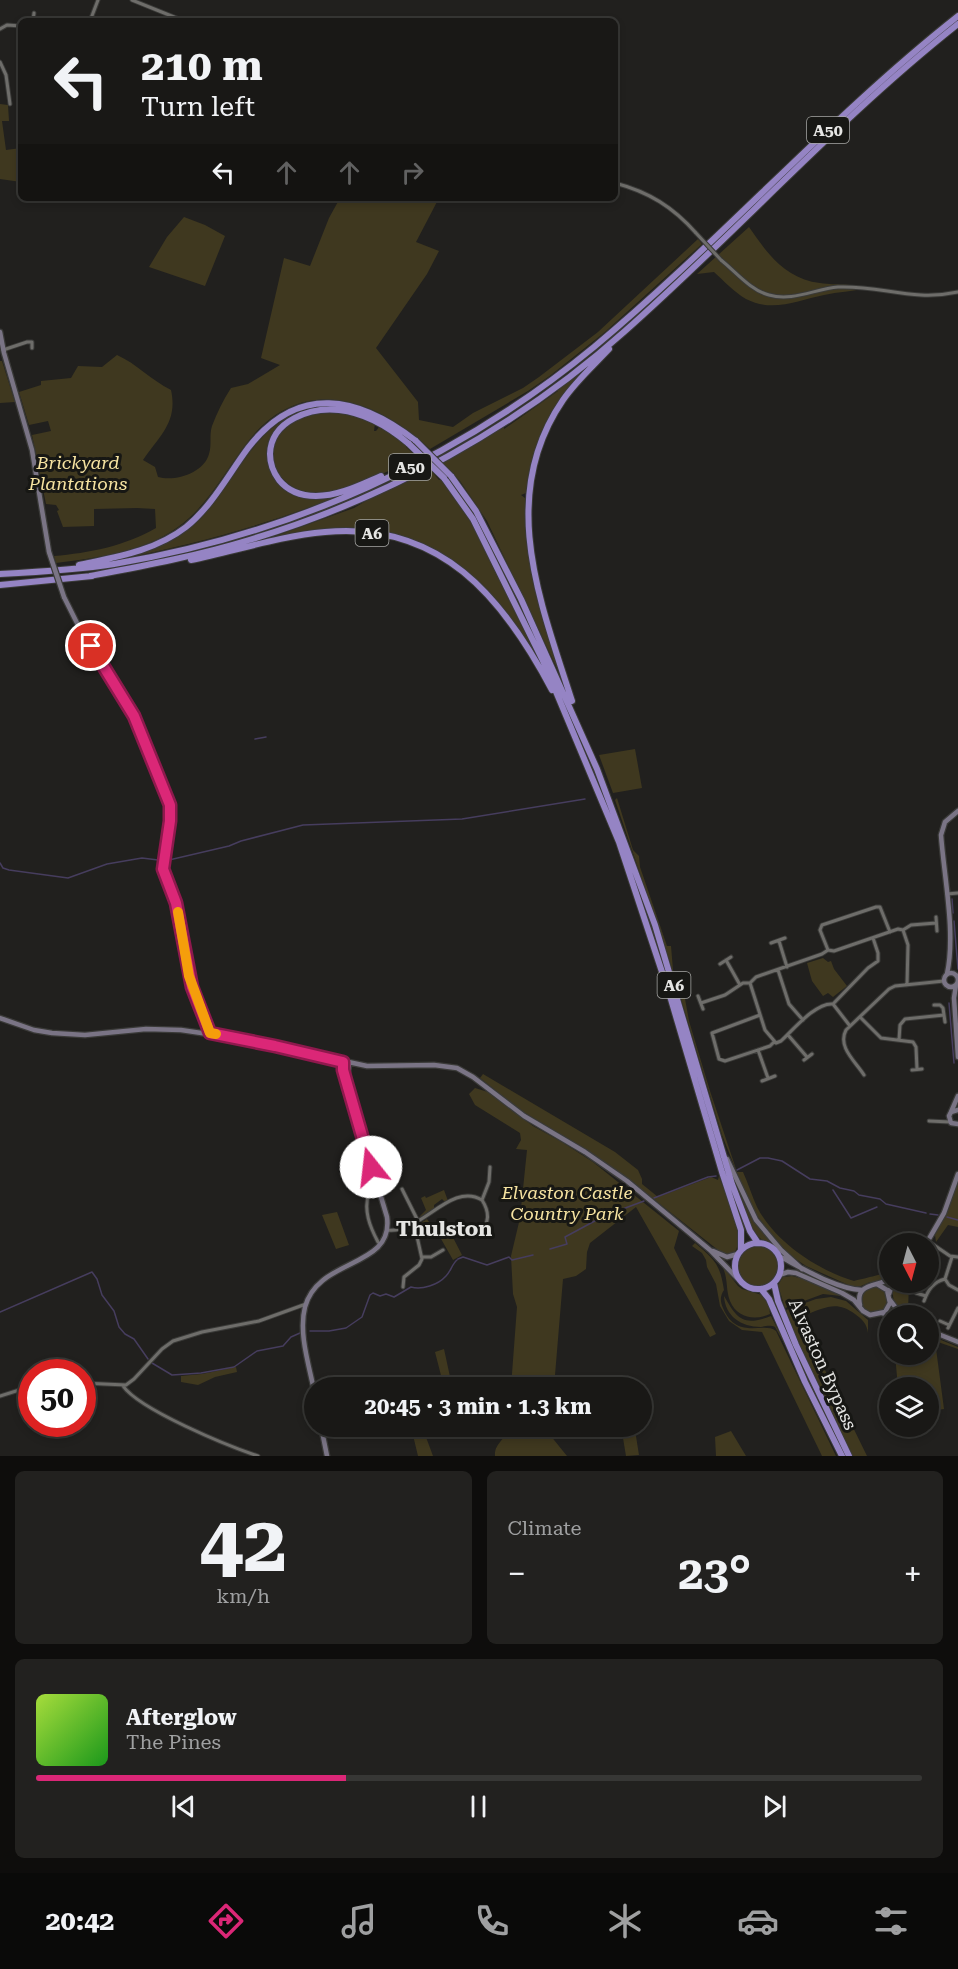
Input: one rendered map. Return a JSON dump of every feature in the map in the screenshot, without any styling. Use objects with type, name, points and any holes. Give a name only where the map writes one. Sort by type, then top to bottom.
[{"type":"highway","name":"A50","points":[[0,574],[81,568],[146,558],[247,533],[326,505],[421,461],[516,405],[594,347],[861,98],[958,16]]},
{"type":"highway","name":"A50","points":[[0,585],[90,576],[157,564],[237,543],[310,519],[381,490],[441,459],[518,413],[571,375],[623,333],[855,113],[958,24]]},
{"type":"highway","points":[[581,729],[548,628],[538,586],[528,527],[529,481],[538,445],[556,410],[581,377],[623,333]]},
{"type":"highway","name":"A6","points":[[61,570],[139,551],[177,533],[206,507],[261,433],[283,416],[300,408],[330,404],[353,406],[378,416],[412,443],[468,499],[485,527],[532,621],[581,729],[655,925],[721,1149],[744,1219],[758,1243]]},
{"type":"highway","points":[[412,443],[361,415],[342,410],[320,410],[301,415],[283,426],[271,446],[270,460],[274,473],[285,486],[301,494],[312,496],[330,495],[347,490],[421,461]]},
{"type":"highway","points":[[447,477],[495,560],[544,663],[569,723]]},
{"type":"highway","name":"A6","points":[[90,576],[170,564],[321,532],[366,532],[400,539],[445,558],[485,591],[525,642],[569,723],[615,833],[648,926],[741,1230],[740,1252]]},
{"type":"highway","points":[[758,1243],[772,1248],[781,1266],[774,1283],[761,1289],[746,1286],[737,1278],[734,1267],[740,1252],[749,1244],[758,1243]]},
{"type":"highway","name":"Alvaston Bypass","points":[[774,1283],[775,1303],[814,1401],[842,1456]]},
{"type":"highway","name":"Alvaston Bypass","points":[[761,1289],[775,1303]]},
{"type":"highway","name":"Alvaston Bypass","points":[[781,1318],[849,1456]]},
{"type":"street","points":[[91,18],[98,0]]},
{"type":"street","points":[[132,0],[177,18]]},
{"type":"street","points":[[33,18],[34,13]]},
{"type":"street","points":[[0,29],[7,25],[18,26]]},
{"type":"street","points":[[0,62],[4,68],[10,104]]},
{"type":"street","points":[[4,96],[9,96]]},
{"type":"street","points":[[618,184],[650,194],[662,201],[696,233],[720,260],[756,289],[775,297],[791,297],[843,287],[922,296],[958,292]]},
{"type":"street","points":[[0,332],[3,350],[32,450],[49,552],[64,597],[78,625],[134,716],[170,805],[163,869],[176,903],[192,987],[210,1033]]},
{"type":"street","points":[[3,350],[27,342],[32,342],[32,348]]},
{"type":"street","points":[[944,981],[950,962],[942,830],[948,818],[958,811]]},
{"type":"street","points":[[947,894],[958,893]]},
{"type":"street","points":[[828,950],[820,930],[822,925],[876,907],[881,908],[890,932]]},
{"type":"street","points":[[936,916],[937,931]]},
{"type":"street","points":[[700,1003],[725,995],[740,985],[750,983],[756,977],[828,950],[834,951],[890,932],[903,930],[911,925],[936,923]]},
{"type":"street","points":[[903,930],[908,945],[906,985]]},
{"type":"street","points":[[771,943],[785,938]]},
{"type":"street","points":[[760,1015],[714,1031],[712,1035],[719,1059],[722,1061],[770,1046],[788,1035],[803,1020],[826,1004],[833,1004],[868,968],[878,961],[873,938]]},
{"type":"street","points":[[779,941],[787,967]]},
{"type":"street","points":[[720,964],[731,957]]},
{"type":"street","points":[[726,960],[740,985]]},
{"type":"street","points":[[950,962],[957,979],[954,998],[958,1057]]},
{"type":"street","points":[[778,970],[789,1004],[803,1020]]},
{"type":"street","points":[[947,974],[957,979]]},
{"type":"street","points":[[948,986],[957,979]]},
{"type":"street","points":[[864,1075],[844,1047],[844,1035],[850,1026],[889,989],[944,981]]},
{"type":"street","points":[[944,981],[954,998]]},
{"type":"street","points":[[750,983],[765,1030],[774,1042]]},
{"type":"street","points":[[698,996],[703,1009]]},
{"type":"street","points":[[833,1004],[850,1026]]},
{"type":"street","points":[[934,1005],[942,1006],[945,1022]]},
{"type":"street","points":[[899,1040],[900,1025],[905,1019],[944,1013]]},
{"type":"street","points":[[860,1017],[881,1038],[910,1040],[914,1043],[914,1070],[922,1069]]},
{"type":"street","points":[[0,1018],[34,1030],[64,1034],[93,1035],[154,1029],[210,1033],[350,1064],[381,1067],[443,1065],[457,1068],[470,1075],[524,1116],[585,1152],[627,1181],[710,1250],[737,1278]]},
{"type":"street","points":[[788,1035],[806,1059],[812,1053]]},
{"type":"street","points":[[758,1050],[768,1078]]},
{"type":"street","points":[[312,1377],[304,1330],[306,1304],[315,1287],[325,1277],[376,1250],[384,1242],[388,1230],[387,1217],[343,1070],[343,1062]]},
{"type":"street","points":[[347,1082],[350,1064]]},
{"type":"street","points":[[762,1081],[775,1076]]},
{"type":"street","points":[[958,1096],[950,1113],[958,1132]]},
{"type":"street","points":[[937,1120],[958,1110]]},
{"type":"street","points":[[929,1121],[953,1123]]},
{"type":"street","points":[[721,1149],[756,1220],[802,1269]]},
{"type":"street","points":[[478,1231],[484,1228],[488,1217],[482,1200],[489,1182],[490,1167]]},
{"type":"street","points":[[932,1233],[944,1213],[958,1174]]},
{"type":"street","points":[[378,1187],[369,1193],[367,1205],[369,1221],[378,1242]]},
{"type":"street","points":[[402,1189],[416,1222],[422,1257],[419,1265],[403,1278],[403,1287]]},
{"type":"street","points":[[388,1230],[400,1230],[456,1198],[472,1196],[482,1200]]},
{"type":"street","points":[[484,1228],[487,1232]]},
{"type":"street","points":[[939,1249],[952,1257],[958,1257]]},
{"type":"street","points":[[422,1257],[431,1257],[443,1250]]},
{"type":"street","points":[[710,1250],[727,1257],[740,1252]]},
{"type":"street","points":[[778,1256],[802,1269],[846,1287],[862,1290]]},
{"type":"street","points":[[924,1301],[934,1284],[945,1279],[952,1257]]},
{"type":"street","points":[[779,1275],[791,1272],[802,1275],[842,1293],[860,1305]]},
{"type":"street","points":[[945,1279],[949,1285],[958,1290]]},
{"type":"street","points":[[879,1314],[870,1315],[863,1311],[860,1305],[859,1297],[868,1285],[877,1284],[885,1288],[895,1305]]},
{"type":"street","points":[[888,1305],[891,1293]]},
{"type":"street","points":[[916,1293],[926,1296]]},
{"type":"street","points":[[96,1384],[123,1386],[129,1384],[154,1356],[173,1341],[202,1332],[259,1321],[306,1304]]},
{"type":"street","points":[[940,1321],[949,1326],[958,1308]]},
{"type":"street","points":[[939,1334],[958,1342]]},
{"type":"street","points":[[123,1386],[140,1402],[171,1419],[258,1456]]},
{"type":"street","points":[[0,1396],[18,1390]]},
{"type":"street","points":[[323,1437],[327,1456]]},
{"type":"green space","points":[[0,104],[8,105],[9,121],[2,121],[6,150],[18,148],[18,182],[0,179]]},
{"type":"green space","name":"Brickyard Plantations","points":[[338,201],[437,201],[416,242],[439,251],[427,274],[376,348],[418,402],[419,420],[453,427],[473,413],[523,388],[539,377],[598,332],[698,239],[702,244],[605,332],[551,375],[430,449],[387,417],[364,406],[340,400],[316,400],[293,406],[271,418],[250,439],[199,508],[165,536],[135,548],[103,556],[56,563],[54,556],[106,548],[132,540],[156,528],[155,509],[94,509],[94,526],[63,527],[56,505],[46,504],[32,435],[51,431],[48,421],[29,425],[19,392],[41,385],[41,381],[71,378],[78,366],[102,367],[117,355],[171,390],[173,401],[170,420],[143,460],[155,467],[158,477],[180,477],[195,471],[206,461],[212,426],[231,388],[248,384],[280,365],[261,358],[284,258],[310,266]]},
{"type":"green space","points":[[184,217],[225,236],[205,286],[149,267],[167,237]]},
{"type":"green space","points":[[749,227],[770,255],[797,276],[808,281],[866,289],[829,294],[785,304],[766,305],[746,299],[714,272],[697,274]]},
{"type":"green space","points":[[0,361],[2,361],[15,402],[0,403]]},
{"type":"green space","points":[[594,361],[557,406],[548,421],[534,453],[526,493],[521,495],[525,498],[528,542],[561,677],[487,521],[460,481],[442,463],[504,427],[504,429],[558,391]]},
{"type":"green space","points":[[300,411],[278,428],[269,466],[294,494],[349,492],[237,531],[121,559],[161,545],[192,525],[211,506],[255,445],[282,420]]},
{"type":"green space","points":[[334,412],[349,414],[375,423],[374,431],[380,426],[407,445],[406,447],[417,457],[370,480],[333,492],[306,492],[292,487],[282,478],[276,468],[273,456],[275,444],[282,432],[294,421],[308,415]]},
{"type":"green space","points":[[430,469],[439,480],[442,479],[472,523],[543,667],[527,640],[490,594],[446,557],[421,544],[392,534],[361,528],[360,524],[357,528],[329,528],[264,540],[354,508]]},
{"type":"green space","points":[[635,749],[642,788],[613,793],[599,755]]},
{"type":"green space","points":[[617,798],[633,850],[639,856],[640,867],[667,946],[671,946],[673,970],[684,993],[689,1021],[737,1172],[743,1172],[757,1207],[765,1220],[798,1253],[840,1276],[854,1281],[879,1275],[879,1282],[853,1287],[806,1266],[778,1243],[751,1208],[722,1135],[669,959],[615,800]]},
{"type":"green space","points":[[823,958],[828,962],[831,961],[847,986],[833,997],[828,993],[823,996],[812,981],[807,963]]},
{"type":"green space","points":[[483,1074],[615,1152],[638,1170],[642,1184],[658,1197],[711,1177],[718,1180],[719,1176],[737,1225],[738,1244],[735,1252],[728,1255],[718,1250],[622,1174],[520,1110],[480,1078]]},
{"type":"green space","name":"Elvaston Castle Country Park","points":[[475,1088],[488,1092],[533,1126],[593,1162],[679,1231],[674,1248],[716,1334],[710,1337],[636,1207],[590,1243],[586,1269],[576,1276],[563,1279],[555,1377],[512,1377],[517,1307],[513,1294],[511,1256],[520,1218],[527,1150],[516,1149],[521,1140],[520,1133],[475,1105],[469,1094]]},
{"type":"green space","points":[[958,1181],[958,1227],[948,1225],[939,1238],[939,1233],[936,1233],[949,1208]]},
{"type":"green space","points":[[444,1190],[448,1201],[445,1202],[442,1199],[434,1205],[434,1211],[419,1217],[426,1210],[421,1198]]},
{"type":"green space","points":[[739,1191],[749,1212],[786,1258],[775,1246],[754,1233],[737,1192]]},
{"type":"green space","points":[[337,1212],[349,1245],[336,1249],[322,1215]]},
{"type":"green space","points":[[427,1219],[434,1229],[445,1222],[462,1255],[453,1260],[436,1230],[422,1238],[419,1224]]},
{"type":"green space","points":[[695,1243],[712,1258],[721,1274],[724,1290],[721,1303],[729,1318],[742,1327],[771,1328],[776,1331],[836,1456],[822,1456],[762,1332],[742,1330],[729,1321],[720,1306],[716,1284],[706,1260],[702,1253],[692,1246]]},
{"type":"green space","points":[[758,1246],[766,1247],[772,1252],[777,1258],[777,1274],[772,1280],[766,1285],[758,1286],[750,1285],[744,1280],[739,1274],[738,1266],[739,1258],[744,1252],[750,1247]]},
{"type":"green space","points":[[721,1264],[738,1286],[762,1295],[769,1306],[770,1314],[758,1317],[747,1316],[733,1307]]},
{"type":"green space","points":[[792,1276],[807,1280],[841,1296],[823,1294],[785,1308],[778,1285],[783,1277]]},
{"type":"green space","points":[[869,1288],[879,1288],[879,1293],[886,1295],[886,1305],[879,1305],[879,1312],[869,1312],[862,1305],[862,1295]]},
{"type":"green space","points":[[893,1293],[909,1293],[908,1305],[896,1305]]},
{"type":"green space","points":[[724,1296],[737,1315],[742,1318],[753,1321],[771,1316],[789,1352],[775,1327],[747,1325],[735,1319],[727,1309]]},
{"type":"green space","points":[[831,1297],[846,1301],[868,1320],[868,1333],[862,1320],[842,1307],[819,1310],[805,1315],[801,1321],[867,1456],[851,1456],[797,1341],[786,1310],[816,1299]]},
{"type":"green space","points":[[939,1339],[958,1347],[958,1349],[939,1342]]},
{"type":"green space","points":[[444,1349],[450,1377],[441,1377],[435,1352]]},
{"type":"green space","points":[[896,1365],[938,1365],[944,1409],[939,1410],[939,1377],[897,1377]]},
{"type":"green space","points":[[236,1367],[237,1372],[215,1377],[198,1385],[181,1382],[181,1376]]},
{"type":"green space","points":[[731,1431],[746,1456],[716,1456],[715,1437]]},
{"type":"green space","points":[[413,1437],[426,1437],[433,1456],[418,1456]]},
{"type":"green space","points":[[504,1437],[552,1437],[567,1456],[495,1456],[496,1448]]},
{"type":"green space","points":[[636,1437],[639,1455],[626,1456],[623,1438]]},
{"type":"waterway","points":[[255,739],[266,737]]},
{"type":"waterway","points":[[169,860],[303,825],[462,819],[585,799]]},
{"type":"waterway","points":[[0,863],[3,868],[9,870],[68,878],[107,864],[142,858],[158,860]]},
{"type":"waterway","points":[[952,899],[953,913]]},
{"type":"waterway","points":[[954,921],[958,969]]},
{"type":"waterway","points":[[949,1003],[954,1063]]},
{"type":"waterway","points":[[737,1170],[760,1158],[782,1161],[810,1179],[827,1181],[859,1195],[880,1199],[886,1204],[926,1213]]},
{"type":"waterway","points":[[654,1198],[716,1176]]},
{"type":"waterway","points":[[833,1190],[851,1218],[877,1207]]},
{"type":"waterway","points":[[550,1249],[567,1244],[565,1237],[604,1216],[644,1201]]},
{"type":"waterway","points":[[930,1214],[938,1215]]},
{"type":"waterway","points":[[947,1217],[958,1220]]},
{"type":"waterway","points":[[458,1259],[463,1257],[487,1265],[509,1257],[512,1260],[533,1255]]},
{"type":"waterway","points":[[310,1331],[346,1328],[362,1317],[370,1295],[373,1293],[394,1297],[411,1287],[420,1288],[434,1284],[446,1276],[457,1260]]},
{"type":"waterway","points":[[0,1312],[92,1272],[102,1295],[114,1311],[119,1327],[134,1339],[148,1359]]},
{"type":"waterway","points":[[152,1363],[172,1375],[234,1367],[257,1351],[283,1346],[291,1337],[300,1333]]},
{"type":"slow traffic","points":[[178,912],[192,987],[210,1028],[210,1033],[216,1034]]},
{"type":"district","name":"Thulston","points":[[444,1229]]},
{"type":"route","points":[[91,646],[134,716],[170,805],[163,869],[176,903],[192,987],[210,1028],[210,1033],[343,1062],[343,1070],[371,1167]]}]
